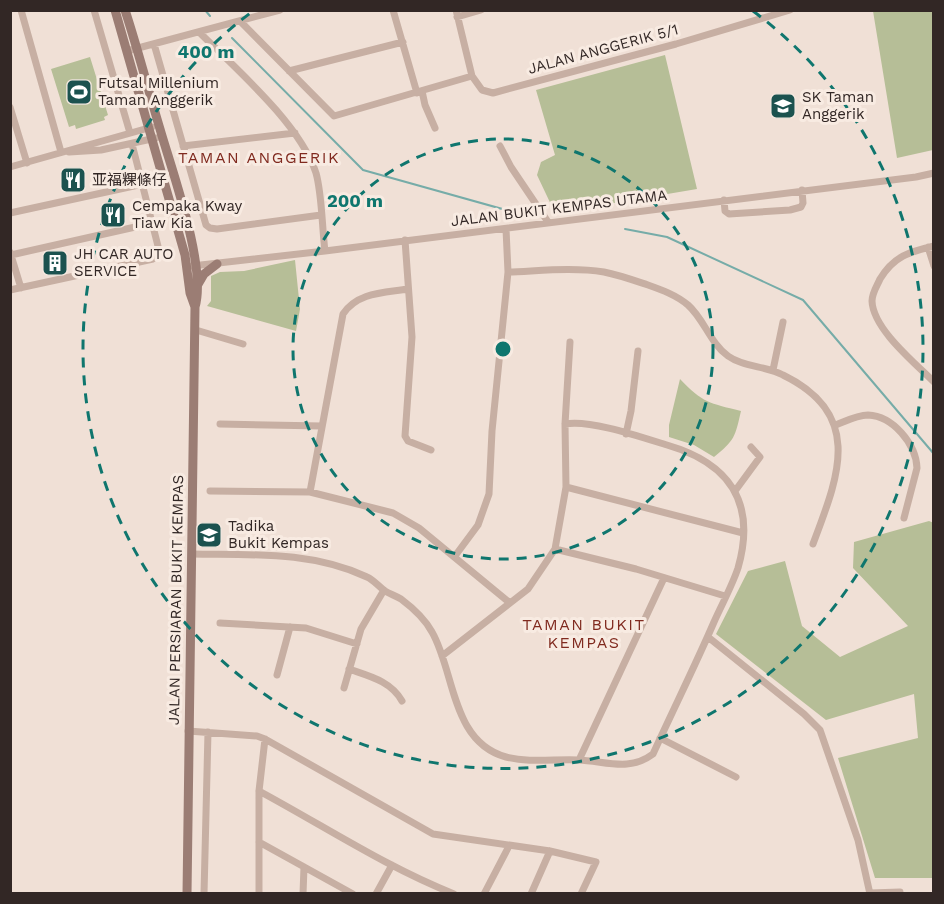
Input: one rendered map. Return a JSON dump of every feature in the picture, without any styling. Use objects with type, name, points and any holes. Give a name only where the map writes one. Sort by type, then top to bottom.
[{"type":"street","points":[[21,10],[61,152]]},
{"type":"street","points":[[94,10],[130,133]]},
{"type":"street","name":"JALAN PERSIARAN BUKIT KEMPAS","points":[[115,10],[154,126],[162,136],[198,286],[195,307]]},
{"type":"street","name":"JALAN PERSIARAN BUKIT KEMPAS","points":[[125,10],[137,48],[154,126],[152,138],[185,255],[192,266],[190,293],[195,307],[187,894]]},
{"type":"street","points":[[127,51],[280,10]]},
{"type":"street","points":[[393,10],[419,92],[435,128]]},
{"type":"street","points":[[240,21],[334,116],[472,76],[456,14],[481,10]]},
{"type":"street","name":"JALAN ANGGERIK 5/1","points":[[472,76],[482,90],[493,93],[676,44],[790,10]]},
{"type":"street","points":[[199,32],[260,93],[303,143],[317,175],[325,251]]},
{"type":"street","points":[[289,71],[403,42]]},
{"type":"street","points":[[154,44],[203,221],[210,228],[217,229],[321,215]]},
{"type":"street","points":[[10,106],[27,163]]},
{"type":"street","points":[[10,167],[154,126]]},
{"type":"street","points":[[183,146],[295,133]]},
{"type":"street","points":[[61,152],[88,152],[162,136]]},
{"type":"street","points":[[10,290],[153,259],[160,254],[132,144]]},
{"type":"street","points":[[500,146],[511,167],[548,222]]},
{"type":"street","name":"JALAN BUKIT KEMPAS UTAMA","points":[[192,266],[916,177],[933,173]]},
{"type":"street","points":[[10,213],[143,184]]},
{"type":"street","points":[[724,200],[725,211],[729,214],[790,210],[801,207],[802,190]]},
{"type":"street","points":[[21,288],[11,253],[153,223]]},
{"type":"street","points":[[455,556],[478,525],[489,494],[492,431],[508,272],[506,228]]},
{"type":"street","points":[[405,240],[412,337],[405,436],[408,441],[431,450]]},
{"type":"street","points":[[933,266],[931,247],[910,251],[897,259],[884,273],[873,294],[872,303],[878,319],[898,346],[933,382]]},
{"type":"street","points":[[198,286],[204,274],[217,264]]},
{"type":"street","points":[[508,272],[583,270],[603,272],[625,277],[669,293],[682,299],[693,309],[727,355],[736,361],[773,370],[799,385],[825,406],[836,425],[837,472],[834,487],[813,544]]},
{"type":"street","points":[[310,492],[343,314],[350,304],[364,296],[408,290]]},
{"type":"street","points":[[773,370],[783,322]]},
{"type":"street","points":[[196,330],[243,344]]},
{"type":"street","points":[[442,656],[528,589],[555,549],[566,487],[565,424],[570,342]]},
{"type":"street","points":[[626,434],[638,351]]},
{"type":"street","points":[[836,425],[866,415],[877,416],[897,428],[917,461],[904,518]]},
{"type":"street","points":[[192,554],[303,557],[323,561],[369,578],[402,600],[422,617],[433,633],[458,711],[465,725],[478,740],[504,756],[534,760],[579,760],[629,765],[642,762],[653,754],[738,567],[743,533],[739,498],[712,464],[692,453],[582,423],[565,424]]},
{"type":"street","points":[[220,424],[322,426]]},
{"type":"street","points":[[735,491],[760,457],[751,447]]},
{"type":"street","points":[[566,487],[743,533]]},
{"type":"street","points":[[210,491],[310,492],[393,513],[414,525],[455,556],[510,603]]},
{"type":"street","points":[[555,549],[725,596]]},
{"type":"street","points":[[579,760],[664,578]]},
{"type":"street","points":[[344,688],[368,615],[384,590]]},
{"type":"street","points":[[220,623],[306,628],[357,644]]},
{"type":"street","points":[[277,675],[290,627]]},
{"type":"street","points":[[708,637],[804,714],[820,730],[858,840],[870,893],[900,892]]},
{"type":"street","points":[[349,669],[387,685],[397,693],[402,701]]},
{"type":"street","points":[[188,730],[257,736],[265,739],[433,834],[550,851],[596,862],[581,894]]},
{"type":"street","points":[[204,894],[208,732]]},
{"type":"street","points":[[660,738],[736,777]]},
{"type":"street","points":[[259,894],[260,791],[265,739]]},
{"type":"street","points":[[260,791],[392,865],[454,894]]},
{"type":"street","points":[[259,842],[353,894]]},
{"type":"street","points":[[484,894],[509,846]]},
{"type":"street","points":[[531,894],[550,851]]},
{"type":"street","points":[[376,894],[392,865]]},
{"type":"street","points":[[303,894],[304,867]]},
{"type":"green space","points":[[873,11],[933,11],[933,150],[897,158]]},
{"type":"green space","points":[[665,55],[697,189],[555,213],[537,175],[541,162],[555,155],[536,90]]},
{"type":"green space","name":"Futsal Millenium Taman Anggerik","points":[[90,57],[108,115],[104,117],[105,120],[76,129],[75,125],[69,127],[51,69]]},
{"type":"green space","points":[[295,260],[300,309],[296,331],[207,306],[211,301],[211,276],[220,272],[244,271]]},
{"type":"green space","points":[[680,379],[701,398],[741,411],[733,437],[714,457],[694,445],[669,437],[669,425]]},
{"type":"green space","points":[[929,521],[934,523],[933,878],[875,878],[838,758],[918,738],[914,694],[826,720],[716,634],[748,571],[785,561],[802,626],[840,657],[908,626],[853,568],[854,542]]},
{"type":"waterway","points":[[205,10],[210,16]]},
{"type":"waterway","points":[[232,38],[363,170],[531,217]]},
{"type":"waterway","points":[[625,229],[667,237],[803,300],[934,454]]},
{"type":"place","name":"Futsal Millenium Taman Anggerik","points":[[79,92]]},
{"type":"place","name":"SK Taman Anggerik","points":[[783,106]]},
{"type":"place","name":"亚福粿條仔","points":[[73,180]]},
{"type":"place","name":"Cempaka Kway Tiaw Kia","points":[[113,215]]},
{"type":"place","name":"JH CAR AUTO SERVICE","points":[[55,263]]},
{"type":"place","name":"Tadika Bukit Kempas","points":[[209,535]]},
{"type":"district","name":"TAMAN ANGGERIK","points":[[259,157]]},
{"type":"district","name":"TAMAN BUKIT KEMPAS","points":[[584,633]]}]
